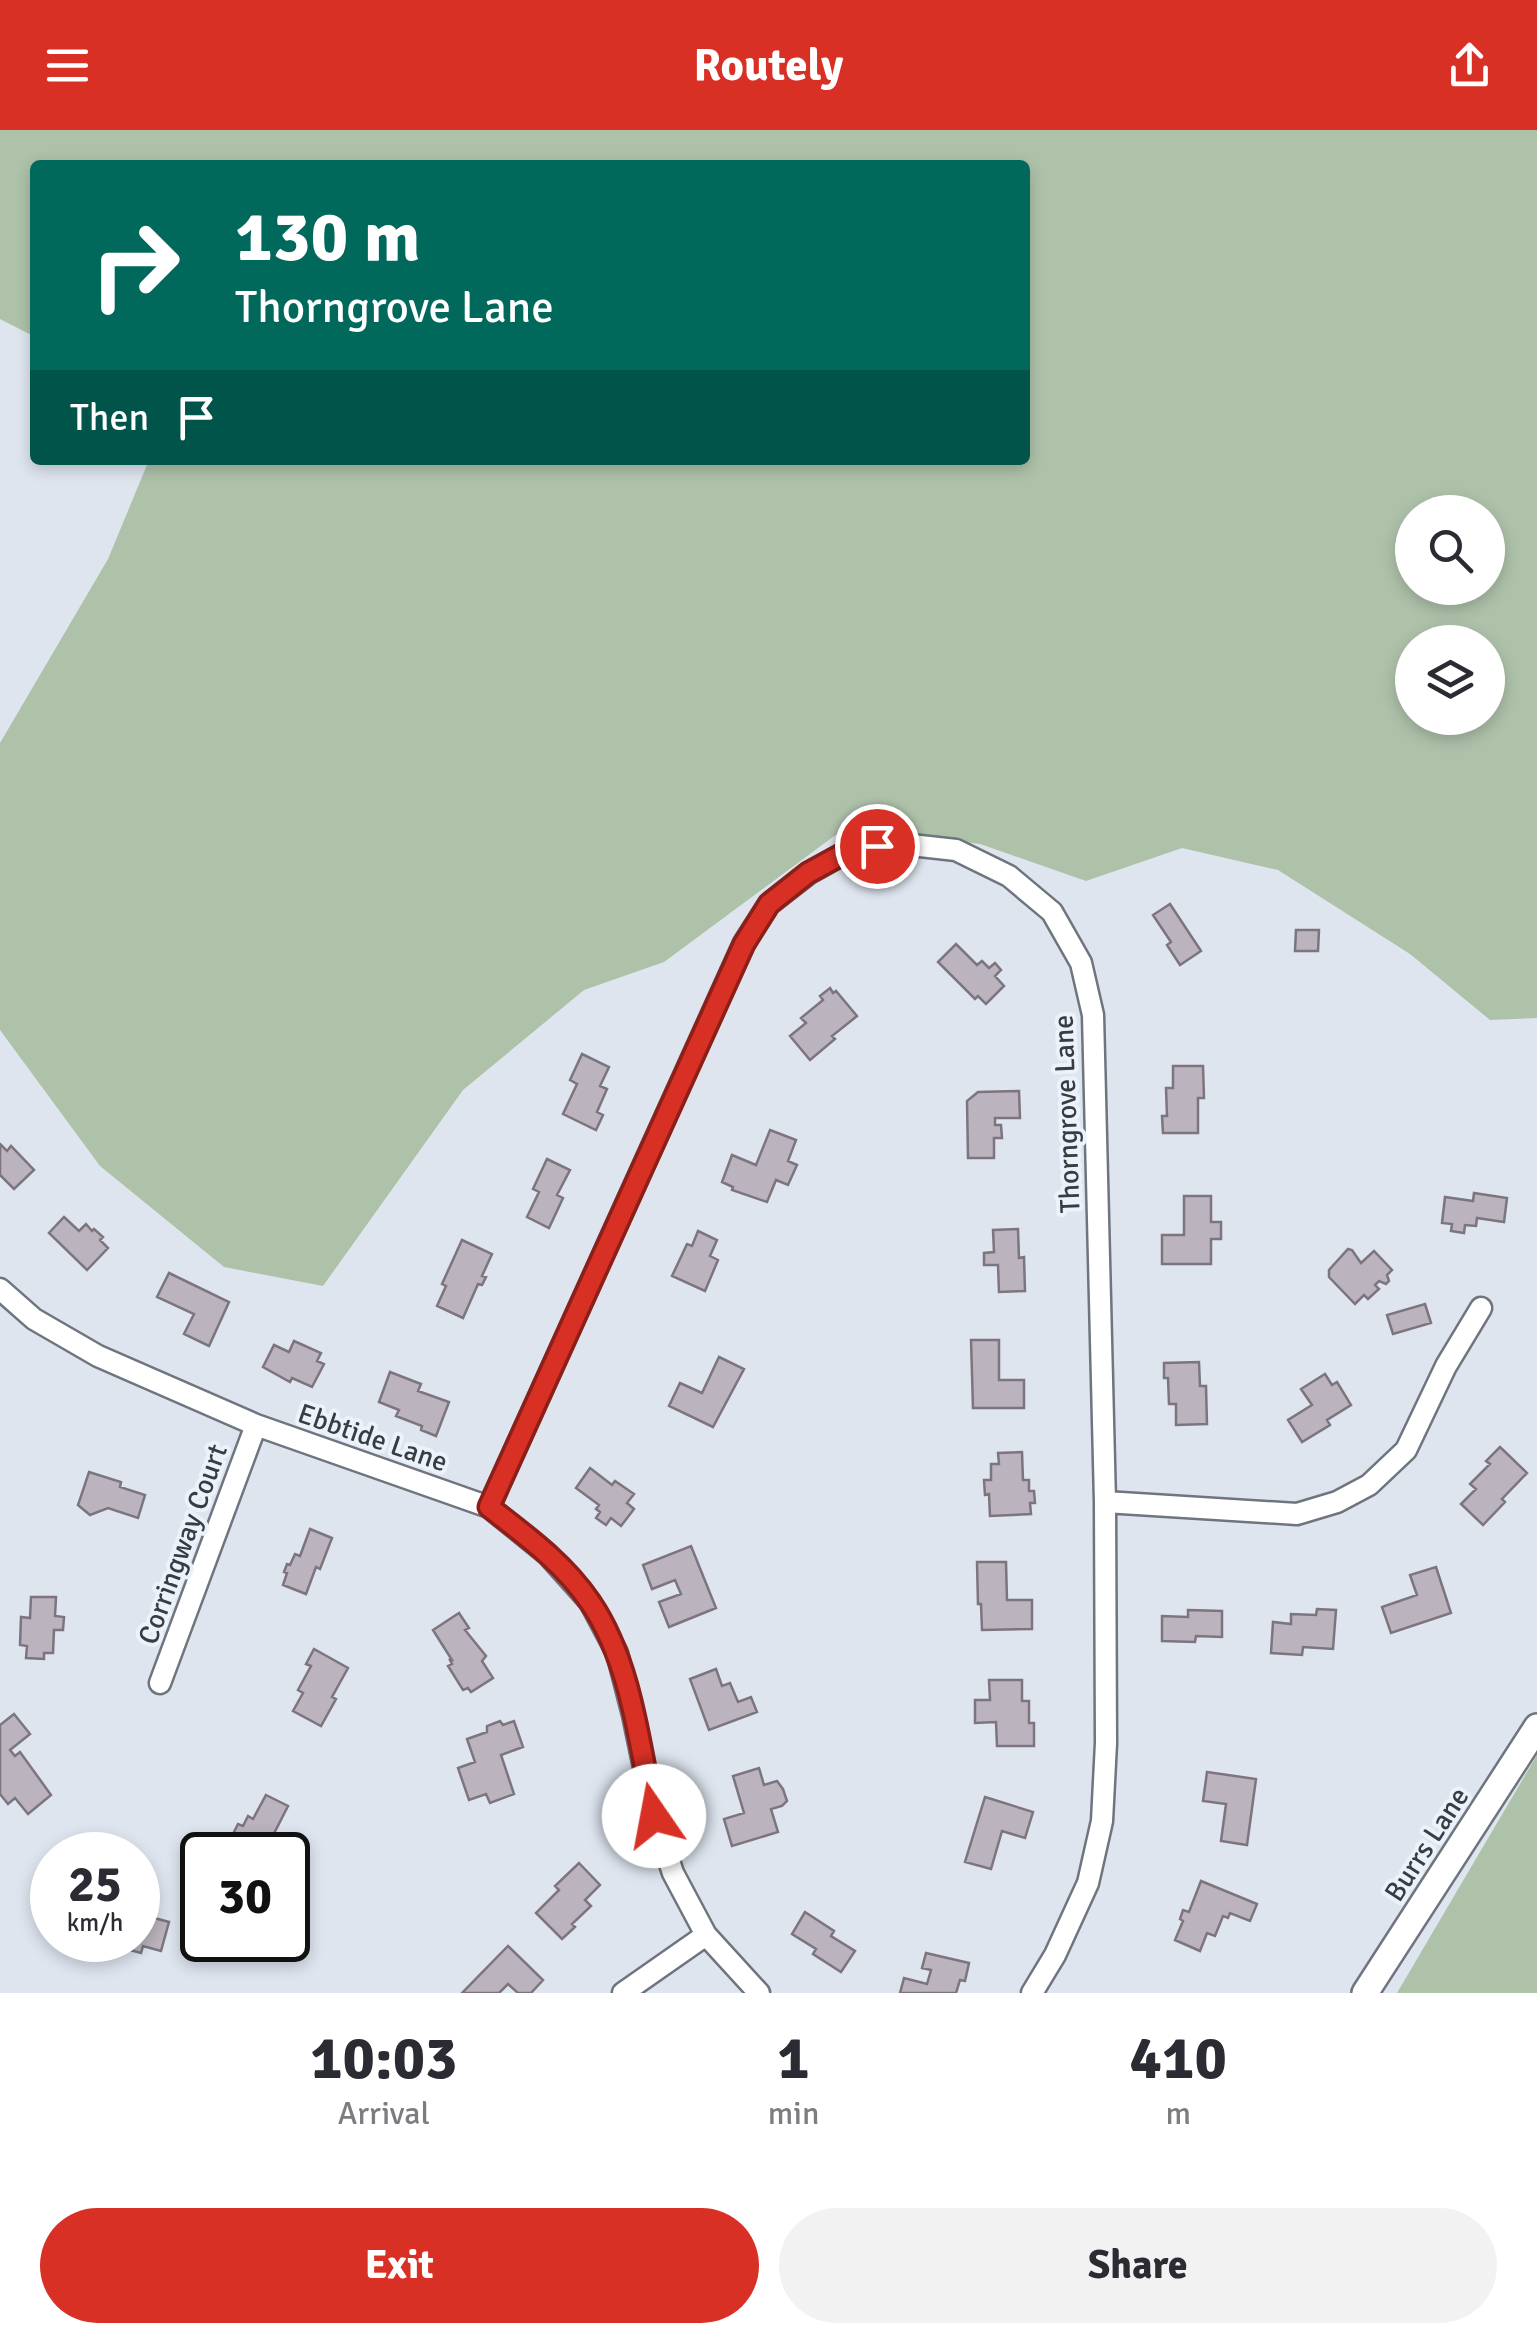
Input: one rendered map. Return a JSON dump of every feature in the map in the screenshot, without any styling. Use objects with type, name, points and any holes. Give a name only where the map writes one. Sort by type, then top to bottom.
[{"type":"street","name":"Thorngrove Lane","points":[[489,1507],[744,944],[769,904],[808,873],[852,849],[902,844],[956,850],[1009,876],[1052,912],[1081,963],[1092,1016],[1105,1502],[1106,1743],[1102,1820],[1088,1883],[1055,1955],[1032,1993]]},
{"type":"street","name":"Ebbtide Lane","points":[[0,1289],[34,1318],[98,1356],[256,1425],[489,1507],[548,1554],[590,1602],[617,1653],[654,1816],[673,1873],[706,1936],[759,1993]]},
{"type":"street","points":[[1105,1502],[1297,1514],[1337,1502],[1369,1485],[1406,1450],[1446,1366],[1481,1308]]},
{"type":"street","name":"Corringway Court","points":[[160,1683],[256,1425]]},
{"type":"street","name":"Burrs Lane","points":[[1365,1993],[1537,1728]]},
{"type":"street","points":[[622,1993],[706,1936]]},
{"type":"green space","points":[[0,130],[1537,130],[1537,1018],[1490,1020],[1410,954],[1278,870],[1182,848],[1086,881],[980,844],[845,828],[664,962],[584,990],[463,1090],[323,1286],[224,1267],[100,1166],[0,1030],[0,743],[108,559],[147,465],[1030,465],[1030,160],[30,160],[30,334],[0,319]]},
{"type":"green space","points":[[1537,1755],[1537,1993],[1397,1993]]},
{"type":"building","points":[[1170,904],[1201,951],[1180,965],[1167,945],[1171,942],[1153,915]]},
{"type":"building","points":[[1296,930],[1319,930],[1318,951],[1295,951]]},
{"type":"building","points":[[956,944],[977,965],[982,961],[989,968],[995,963],[1001,970],[995,976],[1004,986],[986,1004],[978,996],[975,999],[938,962]]},
{"type":"building","points":[[830,988],[857,1016],[810,1060],[790,1036],[806,1023],[801,1018],[823,1000],[820,996]]},
{"type":"building","points":[[582,1054],[609,1067],[600,1086],[607,1089],[597,1112],[603,1115],[596,1130],[563,1114],[577,1084],[570,1080]]},
{"type":"building","points":[[1173,1066],[1203,1066],[1204,1098],[1198,1098],[1198,1133],[1163,1133],[1166,1088],[1173,1088]]},
{"type":"building","points":[[1019,1091],[1020,1118],[995,1118],[995,1125],[1001,1125],[1002,1138],[994,1138],[994,1158],[968,1158],[967,1101],[978,1092]]},
{"type":"building","points":[[770,1130],[796,1140],[788,1161],[797,1165],[788,1185],[776,1180],[767,1202],[732,1190],[722,1182],[732,1155],[756,1165]]},
{"type":"building","points":[[0,1144],[7,1151],[11,1146],[34,1170],[14,1189],[0,1175]]},
{"type":"building","points":[[547,1159],[570,1170],[557,1195],[563,1198],[549,1228],[527,1217],[539,1192],[533,1189]]},
{"type":"building","points":[[1474,1193],[1507,1198],[1504,1222],[1477,1218],[1476,1226],[1465,1225],[1464,1233],[1451,1231],[1452,1224],[1442,1223],[1445,1197],[1473,1201]]},
{"type":"building","points":[[1184,1196],[1211,1196],[1211,1222],[1221,1222],[1221,1239],[1211,1239],[1211,1264],[1162,1264],[1162,1235],[1184,1235]]},
{"type":"building","points":[[64,1217],[79,1231],[86,1224],[94,1229],[108,1248],[87,1270],[49,1233]]},
{"type":"building","points":[[1018,1229],[1025,1291],[999,1292],[998,1265],[984,1265],[984,1253],[994,1252],[993,1230]]},
{"type":"building","points":[[698,1231],[717,1240],[710,1256],[718,1260],[705,1291],[672,1276],[687,1244],[692,1246]]},
{"type":"building","points":[[462,1240],[492,1254],[482,1276],[486,1277],[482,1285],[478,1284],[463,1318],[437,1306],[446,1286],[442,1284]]},
{"type":"building","points":[[1348,1249],[1361,1263],[1374,1251],[1392,1270],[1386,1284],[1379,1281],[1375,1285],[1379,1289],[1355,1304],[1329,1277],[1329,1270]]},
{"type":"building","points":[[169,1273],[229,1302],[209,1346],[184,1334],[194,1314],[157,1297]]},
{"type":"building","points":[[1425,1304],[1431,1323],[1393,1334],[1387,1315]]},
{"type":"building","points":[[971,1340],[999,1340],[999,1380],[1024,1380],[1024,1408],[973,1408]]},
{"type":"building","points":[[294,1341],[321,1353],[317,1361],[324,1364],[312,1387],[292,1378],[290,1382],[263,1367],[274,1345],[289,1352]]},
{"type":"building","points":[[719,1357],[744,1369],[713,1427],[669,1406],[680,1383],[702,1393]]},
{"type":"building","points":[[1199,1362],[1200,1386],[1206,1386],[1207,1424],[1176,1425],[1176,1404],[1169,1404],[1164,1363]]},
{"type":"building","points":[[390,1372],[421,1384],[418,1391],[449,1402],[436,1436],[396,1416],[399,1410],[379,1402]]},
{"type":"building","points":[[1325,1374],[1332,1385],[1337,1382],[1351,1405],[1327,1420],[1330,1425],[1302,1442],[1288,1420],[1312,1405],[1301,1389]]},
{"type":"building","points":[[1500,1447],[1527,1473],[1483,1525],[1461,1504],[1476,1489],[1470,1484]]},
{"type":"building","points":[[1022,1452],[1023,1480],[1029,1480],[1029,1491],[1034,1491],[1031,1514],[990,1516],[984,1480],[991,1480],[991,1464],[999,1464],[998,1453]]},
{"type":"building","points":[[590,1468],[612,1485],[615,1481],[634,1494],[627,1503],[634,1509],[621,1526],[611,1518],[606,1525],[596,1518],[599,1505],[576,1488]]},
{"type":"building","points":[[89,1472],[145,1495],[138,1518],[108,1508],[90,1515],[78,1505]]},
{"type":"building","points":[[310,1529],[332,1538],[306,1594],[283,1585],[287,1564],[295,1554],[300,1556]]},
{"type":"building","points":[[691,1546],[716,1608],[669,1627],[659,1602],[681,1594],[675,1580],[652,1589],[643,1565]]},
{"type":"building","points":[[977,1562],[1006,1562],[1007,1600],[1032,1600],[1032,1629],[982,1630]]},
{"type":"building","points":[[1436,1567],[1451,1613],[1391,1633],[1382,1607],[1417,1595],[1410,1575]]},
{"type":"building","points":[[31,1597],[56,1597],[55,1616],[64,1617],[63,1630],[54,1630],[53,1653],[44,1653],[44,1659],[26,1658],[27,1646],[20,1645],[21,1617],[30,1618]]},
{"type":"building","points":[[1317,1609],[1336,1610],[1333,1649],[1303,1647],[1302,1655],[1271,1653],[1273,1622],[1291,1624],[1291,1614],[1316,1615]]},
{"type":"building","points":[[1188,1610],[1222,1611],[1222,1637],[1196,1636],[1195,1642],[1162,1641],[1162,1616],[1188,1617]]},
{"type":"building","points":[[459,1613],[469,1628],[465,1630],[486,1656],[482,1661],[493,1678],[471,1692],[468,1688],[463,1690],[448,1666],[452,1660],[433,1630]]},
{"type":"building","points":[[314,1649],[348,1668],[321,1726],[293,1711],[303,1693],[298,1690],[311,1666],[306,1664]]},
{"type":"building","points":[[716,1669],[722,1686],[730,1683],[738,1702],[751,1697],[757,1712],[709,1730],[690,1679]]},
{"type":"building","points":[[989,1680],[1022,1680],[1022,1701],[1029,1701],[1029,1723],[1034,1723],[1034,1746],[997,1746],[996,1722],[975,1723],[975,1700],[990,1700]]},
{"type":"building","points":[[14,1714],[30,1734],[10,1750],[15,1756],[20,1752],[51,1795],[28,1814],[15,1798],[8,1804],[0,1794],[0,1725]]},
{"type":"building","points":[[500,1721],[503,1725],[514,1721],[523,1747],[501,1755],[514,1794],[490,1803],[486,1794],[469,1800],[458,1768],[475,1762],[467,1739],[487,1732],[487,1726]]},
{"type":"building","points":[[759,1768],[764,1785],[777,1781],[787,1801],[771,1809],[778,1832],[732,1846],[724,1819],[744,1813],[733,1776]]},
{"type":"building","points":[[1207,1772],[1256,1779],[1247,1845],[1221,1841],[1226,1804],[1203,1801]]},
{"type":"building","points":[[266,1795],[288,1806],[275,1832],[234,1832],[248,1816],[253,1819]]},
{"type":"building","points":[[985,1797],[1033,1812],[1025,1838],[1002,1831],[991,1869],[965,1862]]},
{"type":"building","points":[[579,1863],[600,1885],[585,1900],[591,1906],[562,1939],[536,1913],[559,1890],[555,1886]]},
{"type":"building","points":[[1201,1881],[1257,1904],[1250,1921],[1230,1913],[1228,1918],[1223,1916],[1215,1936],[1207,1933],[1200,1951],[1175,1940],[1183,1910],[1189,1912]]},
{"type":"building","points":[[805,1912],[855,1951],[841,1972],[792,1934]]},
{"type":"building","points":[[160,1920],[169,1922],[160,1951]]},
{"type":"building","points":[[508,1946],[543,1980],[531,1993],[518,1993],[508,1984],[499,1993],[462,1993]]},
{"type":"building","points":[[926,1953],[969,1963],[965,1981],[960,1980],[956,1993],[900,1993],[904,1978],[927,1984],[931,1970],[922,1968]]},
{"type":"route","points":[[654,1816],[617,1653],[590,1602],[548,1554],[489,1507],[744,944],[769,904],[808,873],[852,849],[877,846]]}]
